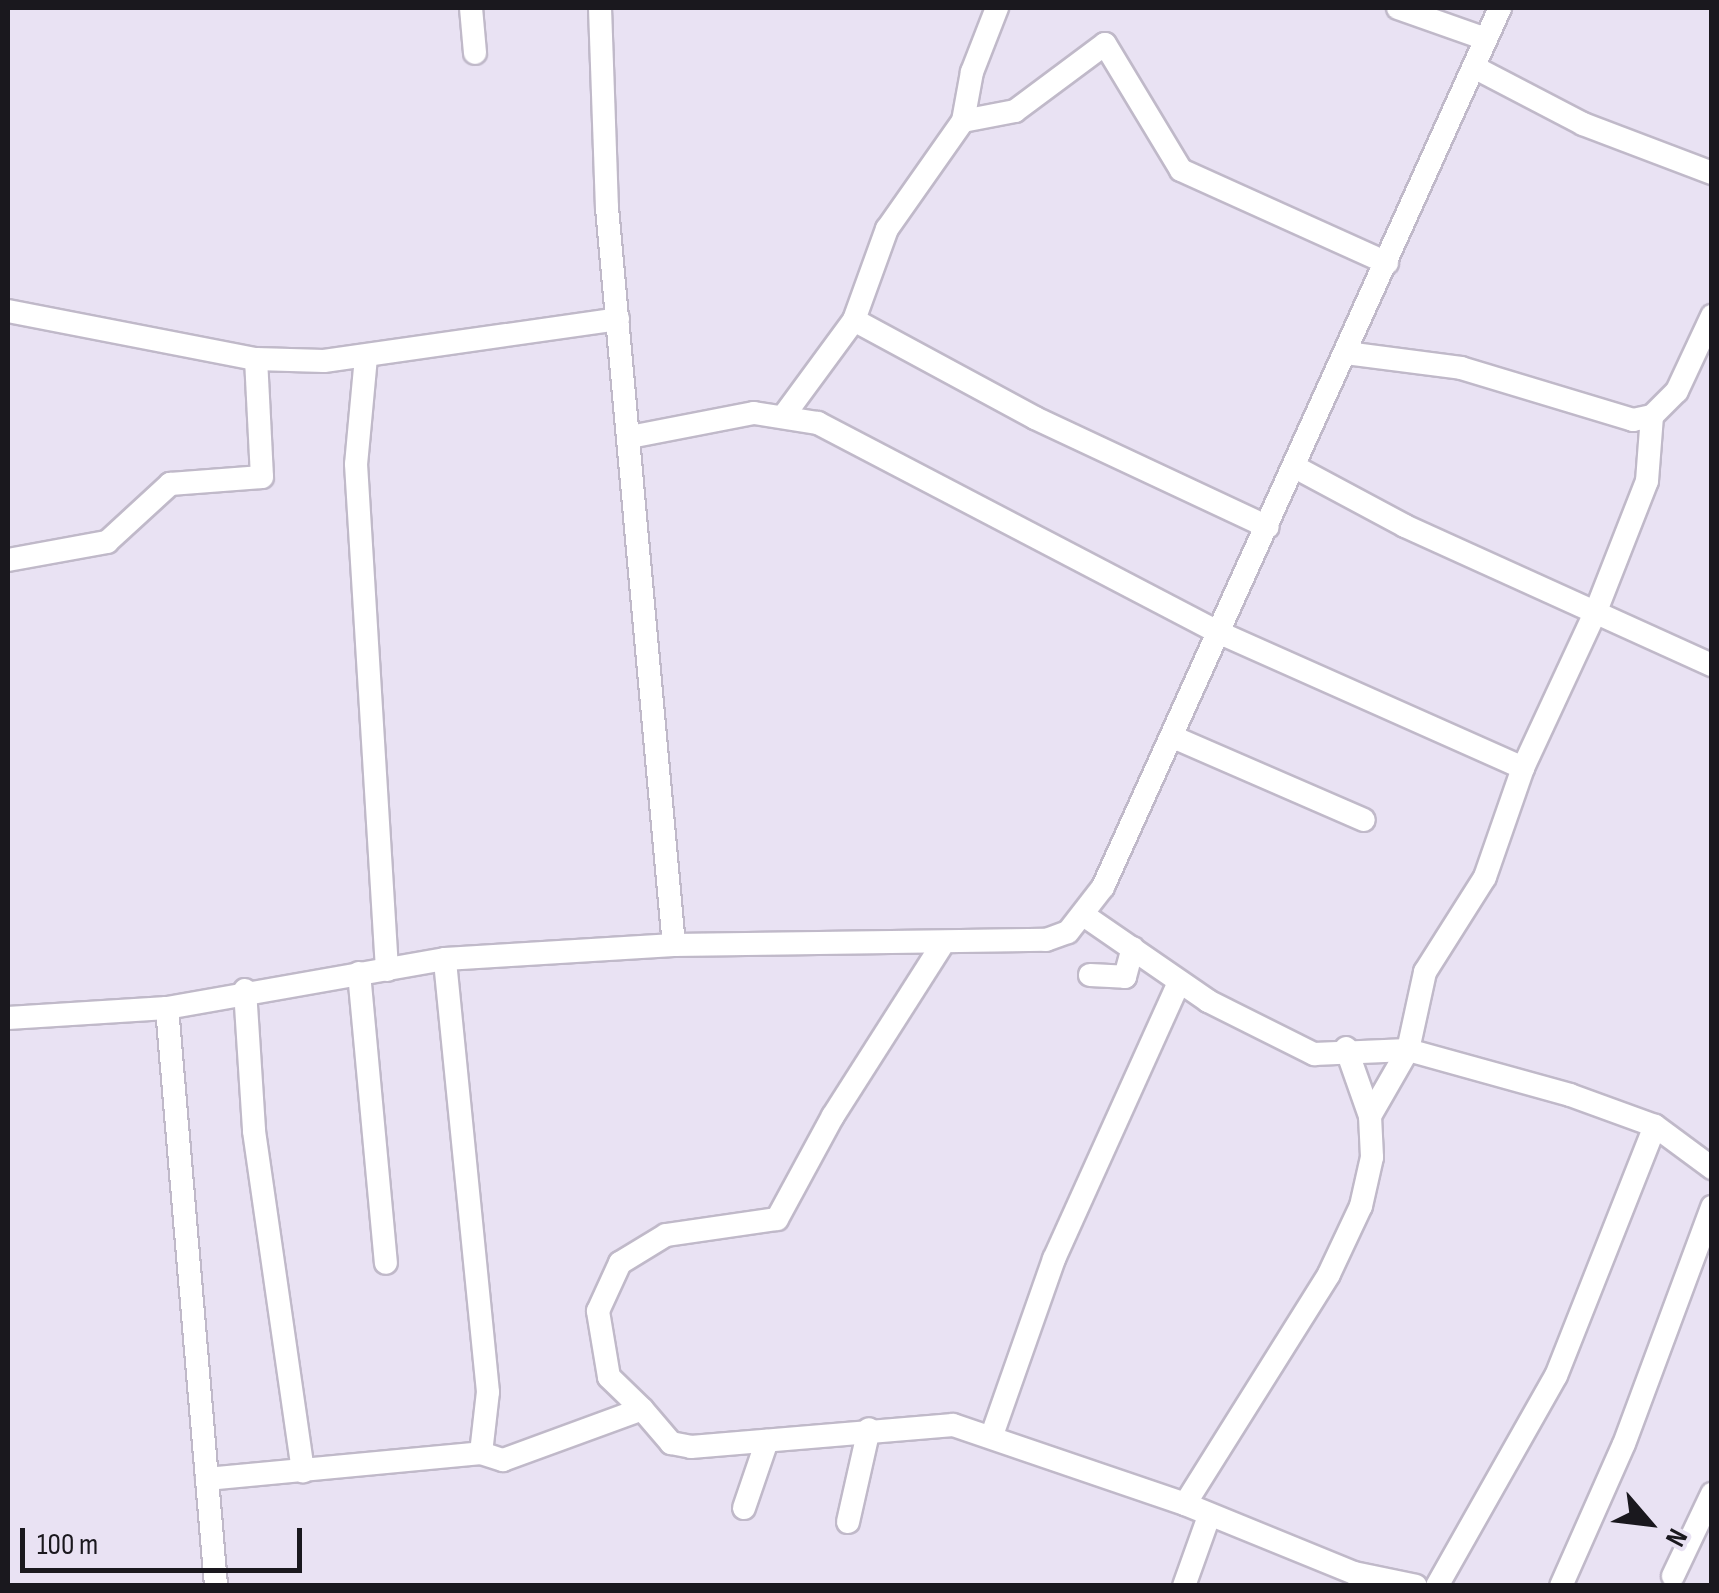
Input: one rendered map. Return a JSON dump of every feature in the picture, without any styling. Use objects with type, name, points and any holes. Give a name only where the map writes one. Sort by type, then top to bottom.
[{"type":"street","points":[[471,8],[475,53]]},
{"type":"street","points":[[600,8],[618,319],[674,946]]},
{"type":"street","points":[[785,414],[854,320],[888,229],[962,121],[997,8]]},
{"type":"street","points":[[1398,8],[1486,38]]},
{"type":"street","points":[[8,1018],[167,1008],[246,990],[446,959],[674,946],[1046,940],[1085,916],[1173,737],[1500,8]]},
{"type":"street","points":[[962,121],[1015,112],[1106,44],[1182,170],[1387,262]]},
{"type":"street","points":[[1474,66],[1583,124],[1712,173]]},
{"type":"street","points":[[8,311],[256,359],[366,356],[618,319]]},
{"type":"street","points":[[1370,1116],[1408,1050],[1426,972],[1485,877],[1524,768],[1596,611],[1647,480],[1652,416],[1678,391],[1712,316]]},
{"type":"street","points":[[854,320],[1034,418],[1268,527]]},
{"type":"street","points":[[1346,353],[1462,368],[1607,416],[1652,416]]},
{"type":"street","points":[[366,356],[356,464],[387,970]]},
{"type":"street","points":[[8,560],[107,542],[170,484],[262,477],[256,359]]},
{"type":"street","points":[[630,437],[754,413],[785,414],[907,464],[1220,634],[1524,768]]},
{"type":"street","points":[[1294,468],[1405,526],[1596,611],[1682,656],[1712,664]]},
{"type":"street","points":[[1173,737],[1364,820]]},
{"type":"street","points":[[1085,916],[1180,982],[1314,1054],[1346,1048],[1408,1050],[1655,1126],[1712,1168]]},
{"type":"street","points":[[944,942],[833,1116],[778,1218],[666,1235],[620,1264],[598,1310],[609,1377],[671,1443],[767,1441],[926,1422],[992,1435],[1185,1504],[1354,1573],[1416,1586]]},
{"type":"street","points":[[1090,976],[1124,977],[1133,948]]},
{"type":"street","points":[[446,959],[488,1392],[481,1453]]},
{"type":"street","points":[[359,973],[386,1263]]},
{"type":"street","points":[[992,1435],[1054,1259],[1180,982]]},
{"type":"street","points":[[246,990],[254,1131],[302,1472]]},
{"type":"street","points":[[167,1008],[216,1586]]},
{"type":"street","points":[[1185,1504],[1329,1274],[1361,1206],[1372,1157],[1370,1116],[1346,1048]]},
{"type":"street","points":[[1437,1586],[1556,1376],[1655,1126]]},
{"type":"street","points":[[1561,1586],[1624,1444],[1712,1207]]},
{"type":"street","points":[[207,1479],[481,1453],[504,1460],[642,1409]]},
{"type":"street","points":[[848,1522],[869,1429]]},
{"type":"street","points":[[744,1508],[767,1441]]},
{"type":"street","points":[[1674,1576],[1712,1494]]},
{"type":"street","points":[[1184,1586],[1209,1516]]}]
